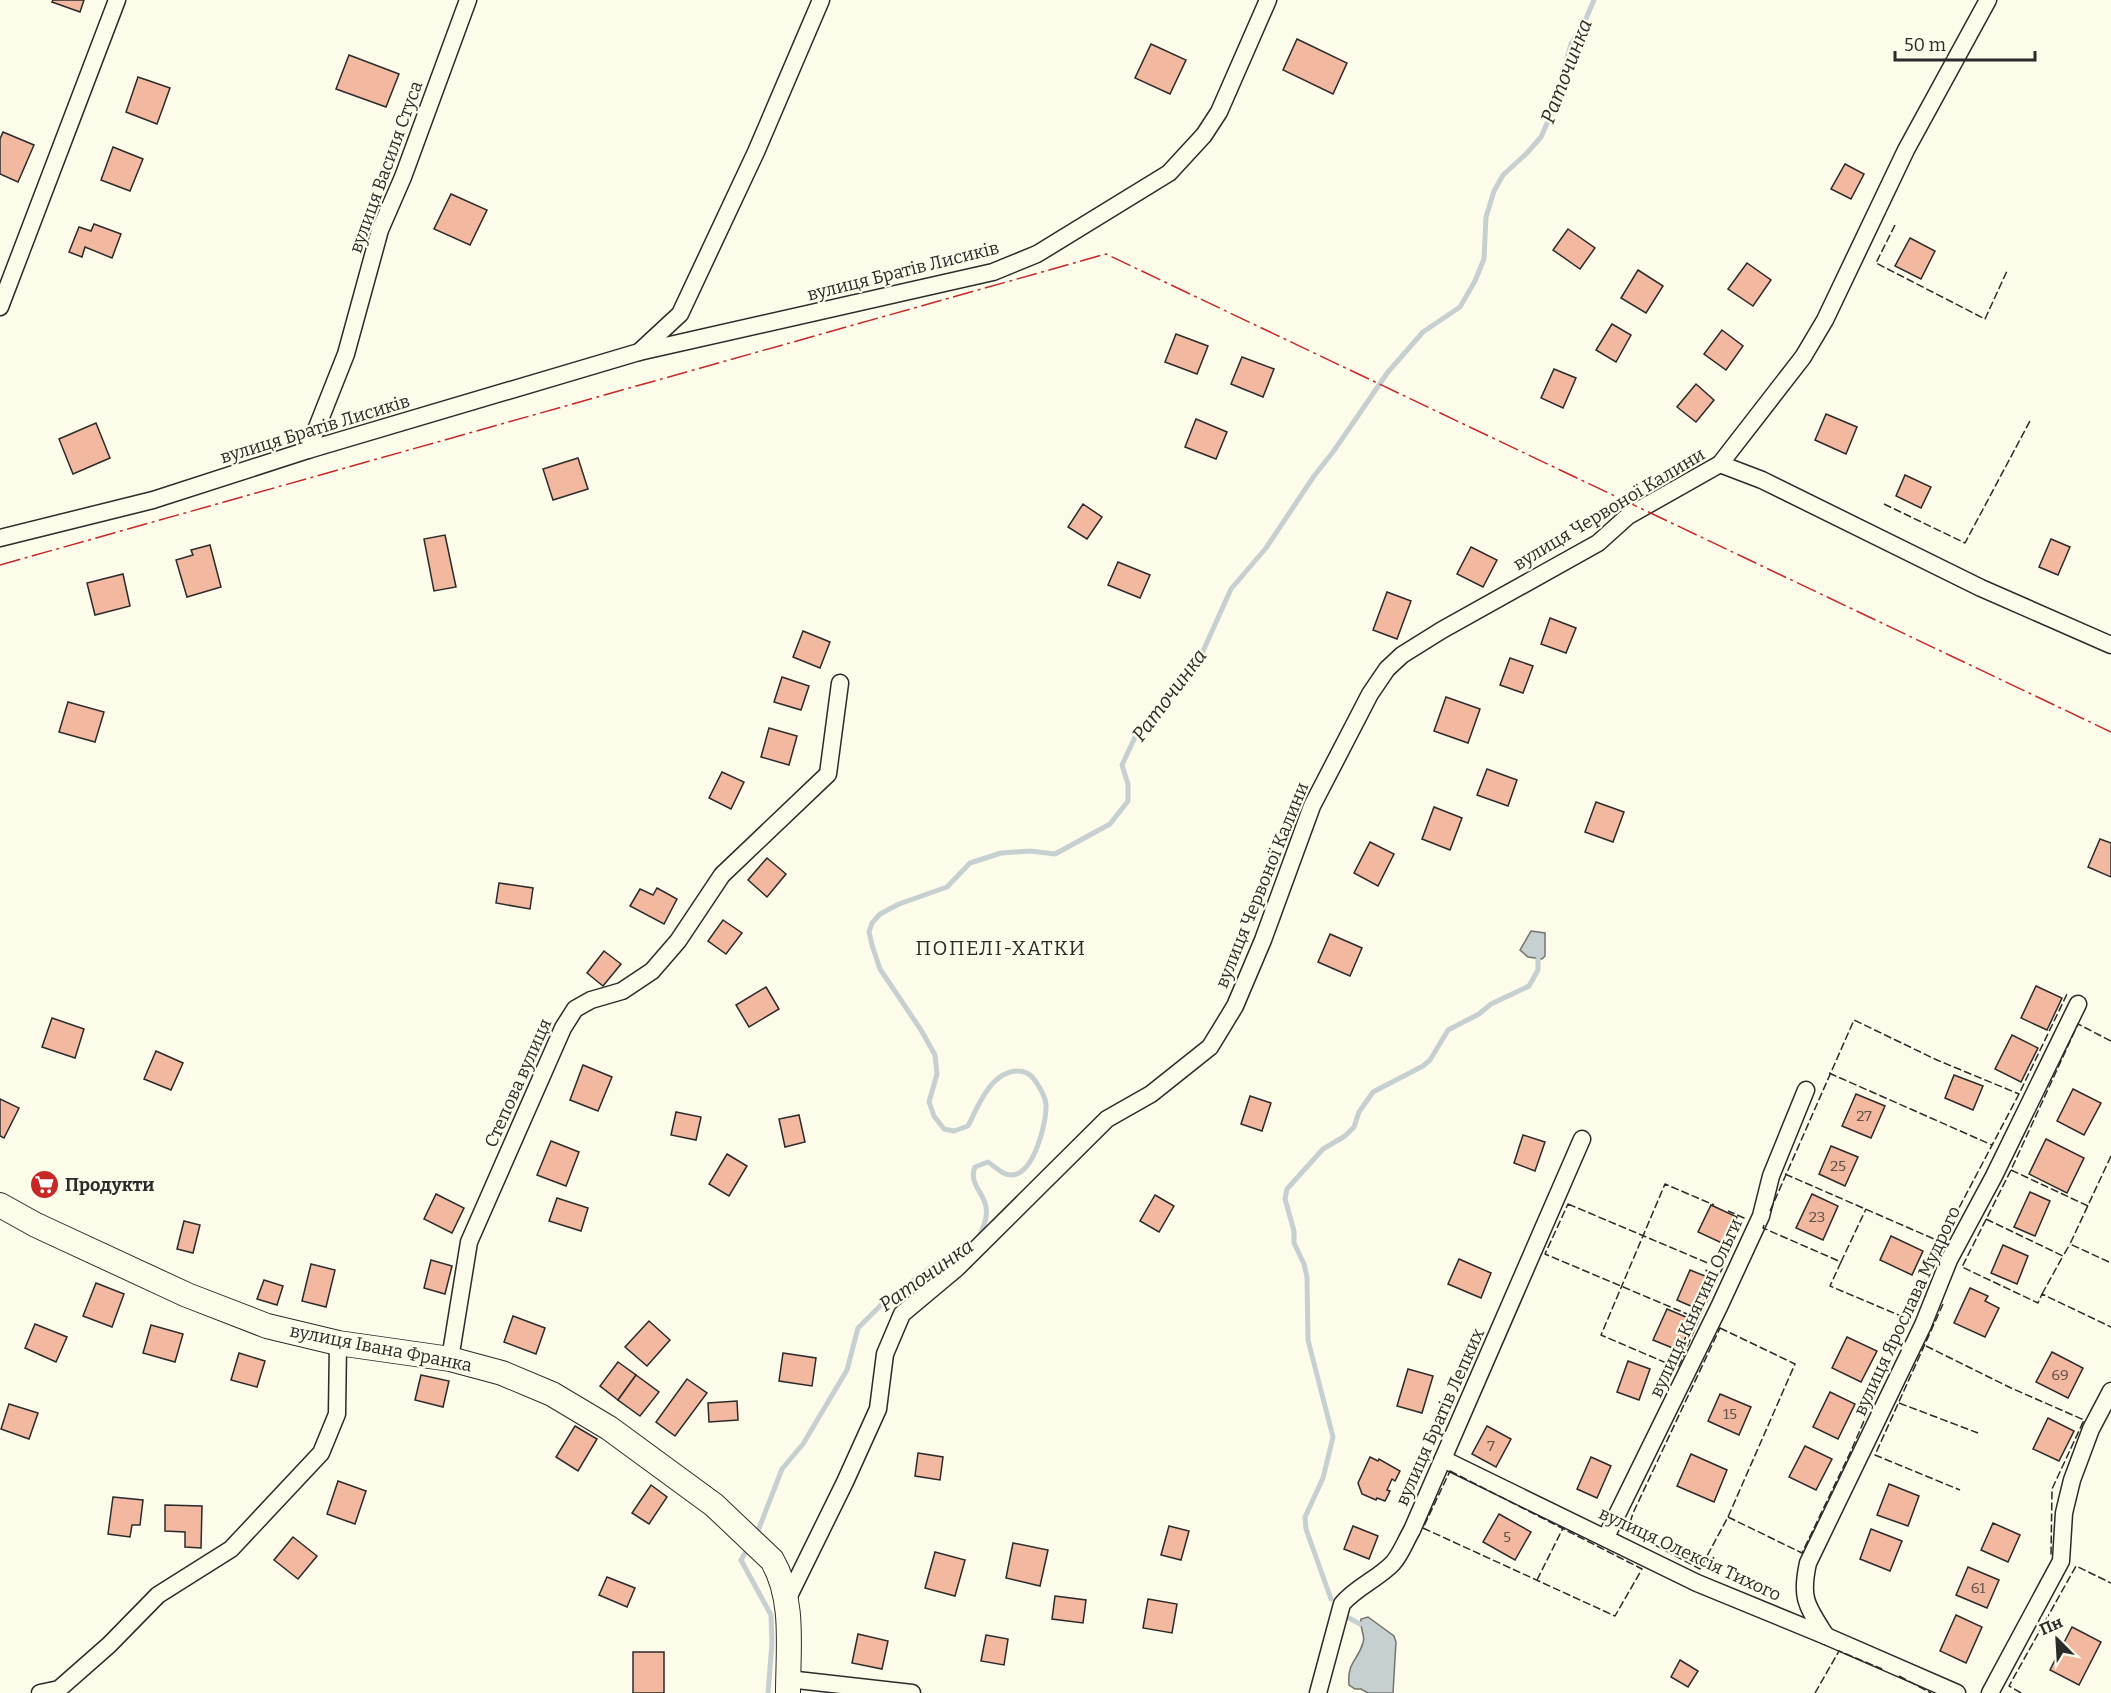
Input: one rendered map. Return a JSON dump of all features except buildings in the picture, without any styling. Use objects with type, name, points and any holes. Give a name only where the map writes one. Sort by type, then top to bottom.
[{"type":"main road","name":"вулиця Івана Франка","points":[[0,1205],[36,1225],[187,1295],[267,1326],[338,1343],[450,1359],[502,1373],[552,1394],[609,1428],[714,1504],[772,1560],[779,1571],[787,1600],[788,1686]]},
{"type":"street","points":[[0,307],[117,0]]},
{"type":"street","name":"вулиця Василя Стуса","points":[[308,450],[346,354],[380,230],[403,177],[468,0]]},
{"type":"street","name":"вулиця Братів Лисиків","points":[[639,352],[680,314],[756,152],[821,0]]},
{"type":"street","name":"вулиця Братів Лисиків","points":[[0,538],[153,500],[308,450],[639,352],[993,272],[1037,254],[1169,173],[1204,135],[1219,112],[1269,0]]},
{"type":"street","name":"вулиця Червоної Калини","points":[[787,1600],[878,1409],[885,1354],[902,1314],[957,1268],[1107,1119],[1151,1094],[1210,1047],[1235,1006],[1263,940],[1312,806],[1370,694],[1387,669],[1402,655],[1442,630],[1598,543],[1628,516],[1720,464],[1803,357],[1825,320],[1906,150],[1988,0]]},
{"type":"street","points":[[1720,464],[1762,480],[1981,588],[2111,645]]},
{"type":"street","name":"Степова вулиця","points":[[450,1359],[469,1242],[562,1028],[575,1009],[591,1000],[622,991],[652,971],[678,941],[722,875],[828,774],[840,683]]},
{"type":"street","name":"вулиця Ярослава Мудрого","points":[[1826,1635],[1808,1607],[1804,1596],[1803,1582],[1808,1563],[1923,1324],[1949,1260],[1994,1176],[2078,1005]]},
{"type":"street","name":"вулиця Княгині Ольги","points":[[1606,1537],[1761,1216],[1771,1176],[1806,1090]]},
{"type":"street","name":"вулиця Братів Лепких","points":[[1318,1693],[1342,1604],[1352,1592],[1385,1570],[1395,1560],[1412,1530],[1582,1139]]},
{"type":"street","points":[[40,1693],[59,1689],[109,1645],[158,1595],[231,1549],[321,1453],[337,1414],[338,1343]]},
{"type":"street","points":[[1990,1693],[2061,1561],[2064,1513],[2072,1480],[2091,1429],[2111,1390]]},
{"type":"street","name":"вулиця Олексія Тихого","points":[[1443,1459],[1697,1582],[1826,1635],[1957,1693]]},
{"type":"street","points":[[788,1686],[912,1693]]},
{"type":"shaded area","points":[[1531,931],[1545,933],[1545,956],[1542,959],[1528,957],[1520,950]]},
{"type":"shaded area","points":[[1368,1617],[1394,1636],[1396,1642],[1393,1693],[1368,1693],[1349,1685],[1351,1667],[1364,1640],[1361,1619]]},
{"type":"waterway","name":"Раточинка","points":[[756,1536],[782,1469],[803,1444],[847,1370],[858,1328],[883,1303],[930,1268],[977,1241],[985,1223],[986,1209],[974,1180],[975,1167],[988,1162],[1005,1174],[1012,1175],[1020,1172],[1033,1157],[1044,1123],[1046,1104],[1042,1091],[1031,1076],[1018,1071],[1000,1077],[993,1083],[981,1100],[968,1126],[954,1131],[944,1129],[934,1116],[929,1102],[937,1074],[935,1055],[880,969],[869,932],[872,923],[880,914],[899,904],[947,887],[970,863],[1001,853],[1030,851],[1055,854],[1110,824],[1128,801],[1128,784],[1122,765],[1136,735],[1199,660],[1231,589],[1266,548],[1388,372],[1423,332],[1460,307],[1484,259],[1486,217],[1494,191],[1503,175],[1541,137],[1553,110],[1571,44],[1594,0]]},
{"type":"waterway","points":[[1331,1599],[1306,1529],[1305,1517],[1323,1478],[1333,1437],[1308,1340],[1307,1277],[1304,1264],[1294,1243],[1294,1231],[1285,1199],[1287,1189],[1323,1149],[1345,1136],[1354,1127],[1359,1112],[1373,1092],[1423,1066],[1430,1060],[1448,1030],[1479,1014],[1491,1004],[1529,986],[1538,970],[1538,959]]},
{"type":"waterway","name":"Раточинка","points":[[749,1546],[741,1560],[771,1615],[772,1643],[768,1693]]},
{"type":"waterway","points":[[1349,1618],[1360,1624]]},
{"type":"fence","points":[[1895,225],[1876,263],[1985,319],[2007,271]]},
{"type":"fence","points":[[1884,504],[1965,543],[2031,419]]},
{"type":"fence","points":[[1728,1517],[1802,1553],[1851,1451],[1941,1242],[2019,1094],[2068,992]]},
{"type":"fence","points":[[1770,1211],[1854,1020],[1937,1060],[2019,1094]]},
{"type":"fence","points":[[2111,1041],[2078,1024],[2011,1170],[1962,1267],[2038,1303],[2042,1294],[2111,1327]]},
{"type":"fence","points":[[1829,1073],[1992,1145]]},
{"type":"fence","points":[[2111,1156],[2070,1244],[2111,1263]]},
{"type":"fence","points":[[2011,1170],[2088,1206]]},
{"type":"fence","points":[[1785,1174],[1941,1242]]},
{"type":"fence","points":[[1699,1319],[1678,1368],[1601,1335],[1665,1184],[1714,1205]]},
{"type":"fence","points":[[1568,1204],[1722,1269],[1699,1319],[1545,1254],[1568,1204]]},
{"type":"fence","points":[[1764,1225],[1763,1228],[1841,1262],[1866,1209]]},
{"type":"fence","points":[[1722,1269],[1744,1218],[1728,1211]]},
{"type":"fence","points":[[1986,1219],[2063,1256],[2070,1244]]},
{"type":"fence","points":[[2042,1294],[2063,1256]]},
{"type":"fence","points":[[1841,1262],[1830,1286],[1908,1319]]},
{"type":"fence","points":[[1943,1304],[1875,1455],[1960,1490]]},
{"type":"fence","points":[[1720,1328],[1795,1364],[1728,1517],[1700,1569],[1636,1535],[1630,1524],[1720,1328]]},
{"type":"fence","points":[[1926,1346],[2011,1388],[2084,1420],[2052,1489],[2051,1555]]},
{"type":"fence","points":[[1899,1403],[1978,1433]]},
{"type":"fence","points":[[1450,1471],[1642,1569],[1615,1616],[1423,1528],[1450,1471]]},
{"type":"fence","points":[[1537,1580],[1563,1528]]},
{"type":"fence","points":[[2021,1693],[2009,1686],[2076,1566],[2111,1583]]},
{"type":"fence","points":[[1815,1693],[1839,1651],[1882,1669]]},
{"type":"fence","points":[[1899,1676],[1931,1693]]},
{"type":"power","points":[[0,565],[1106,254],[2111,732]]},
{"type":"place","name":"Продукти","points":[[44,1185]]},
{"type":"district","name":"ПОПЕЛІ-ХАТКИ","points":[[1001,948]]}]
